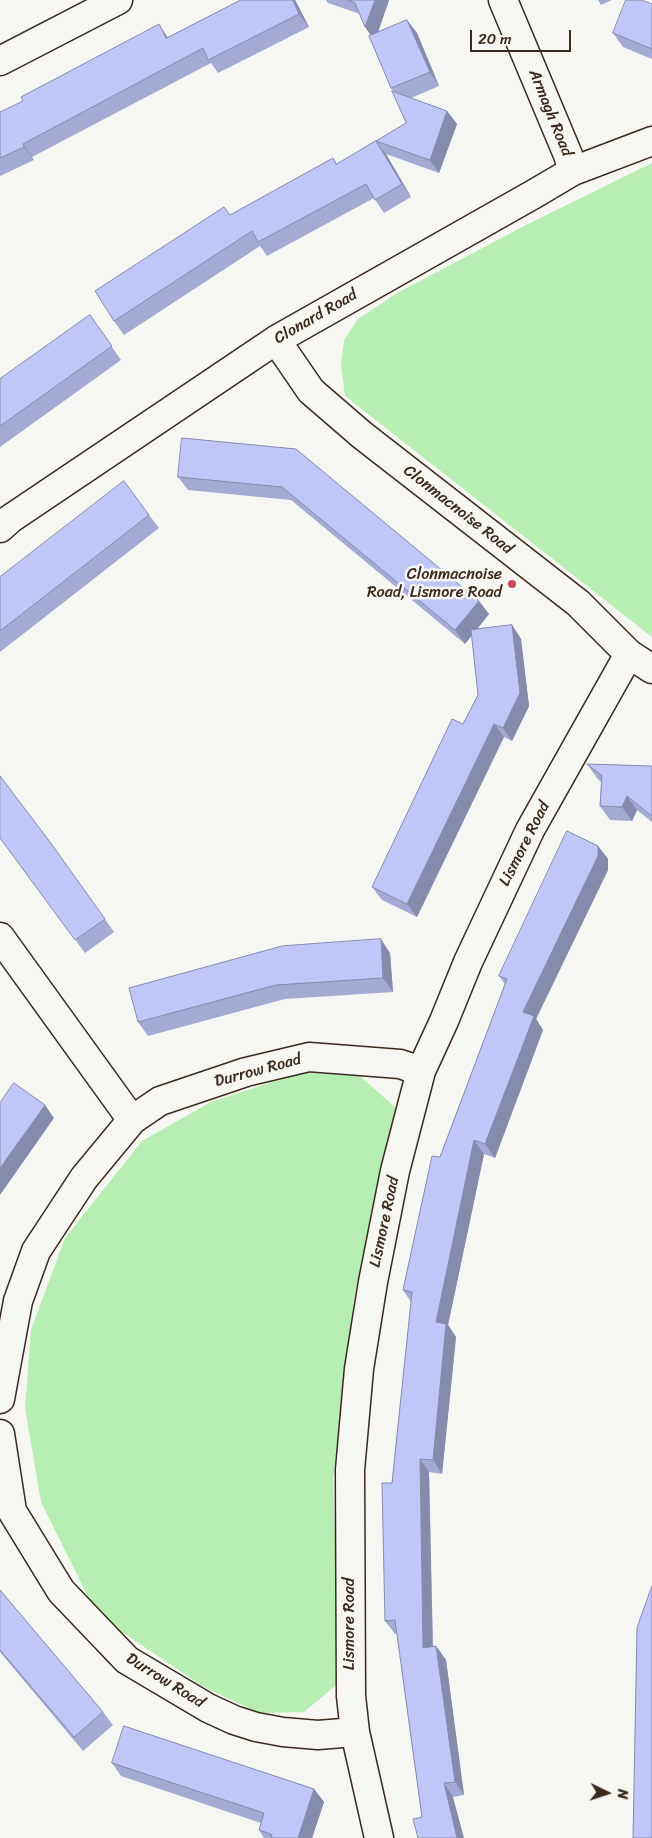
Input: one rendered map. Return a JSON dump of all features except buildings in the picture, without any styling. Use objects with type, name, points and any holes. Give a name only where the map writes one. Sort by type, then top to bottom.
[{"type":"street","points":[[0,61],[118,0]]},
{"type":"street","name":"Armagh Road","points":[[503,0],[573,171]]},
{"type":"street","name":"Clonard Road","points":[[0,528],[10,519],[276,340],[573,171],[652,142]]},
{"type":"street","name":"Clonmacnoise Road","points":[[276,340],[311,391],[362,435],[578,602],[630,654],[652,669]]},
{"type":"street","name":"Lismore Road","points":[[379,1838],[355,1732],[351,1696],[350,1470],[359,1369],[374,1272],[421,1071],[468,962],[530,830],[630,654]]},
{"type":"street","points":[[0,937],[132,1120]]},
{"type":"street","name":"Durrow Road","points":[[0,1399],[9,1298],[36,1251],[84,1178],[132,1120],[160,1102],[246,1072],[309,1058],[400,1064],[421,1071]]},
{"type":"street","name":"Durrow Road","points":[[0,1434],[6,1514],[61,1591],[127,1660],[208,1708],[234,1720],[256,1727],[283,1732],[318,1735],[355,1732]]},
{"type":"green space","points":[[652,163],[652,637],[345,396],[341,365],[344,340],[358,319],[397,293],[528,224]]},
{"type":"green space","points":[[321,1070],[361,1077],[396,1108],[354,1299],[333,1479],[340,1682],[304,1712],[259,1713],[202,1686],[97,1615],[41,1502],[25,1408],[31,1330],[65,1238],[142,1141],[211,1102],[281,1079]]},
{"type":"place","name":"Clonmacnoise Road, Lismore Road","points":[[512,584]]}]
